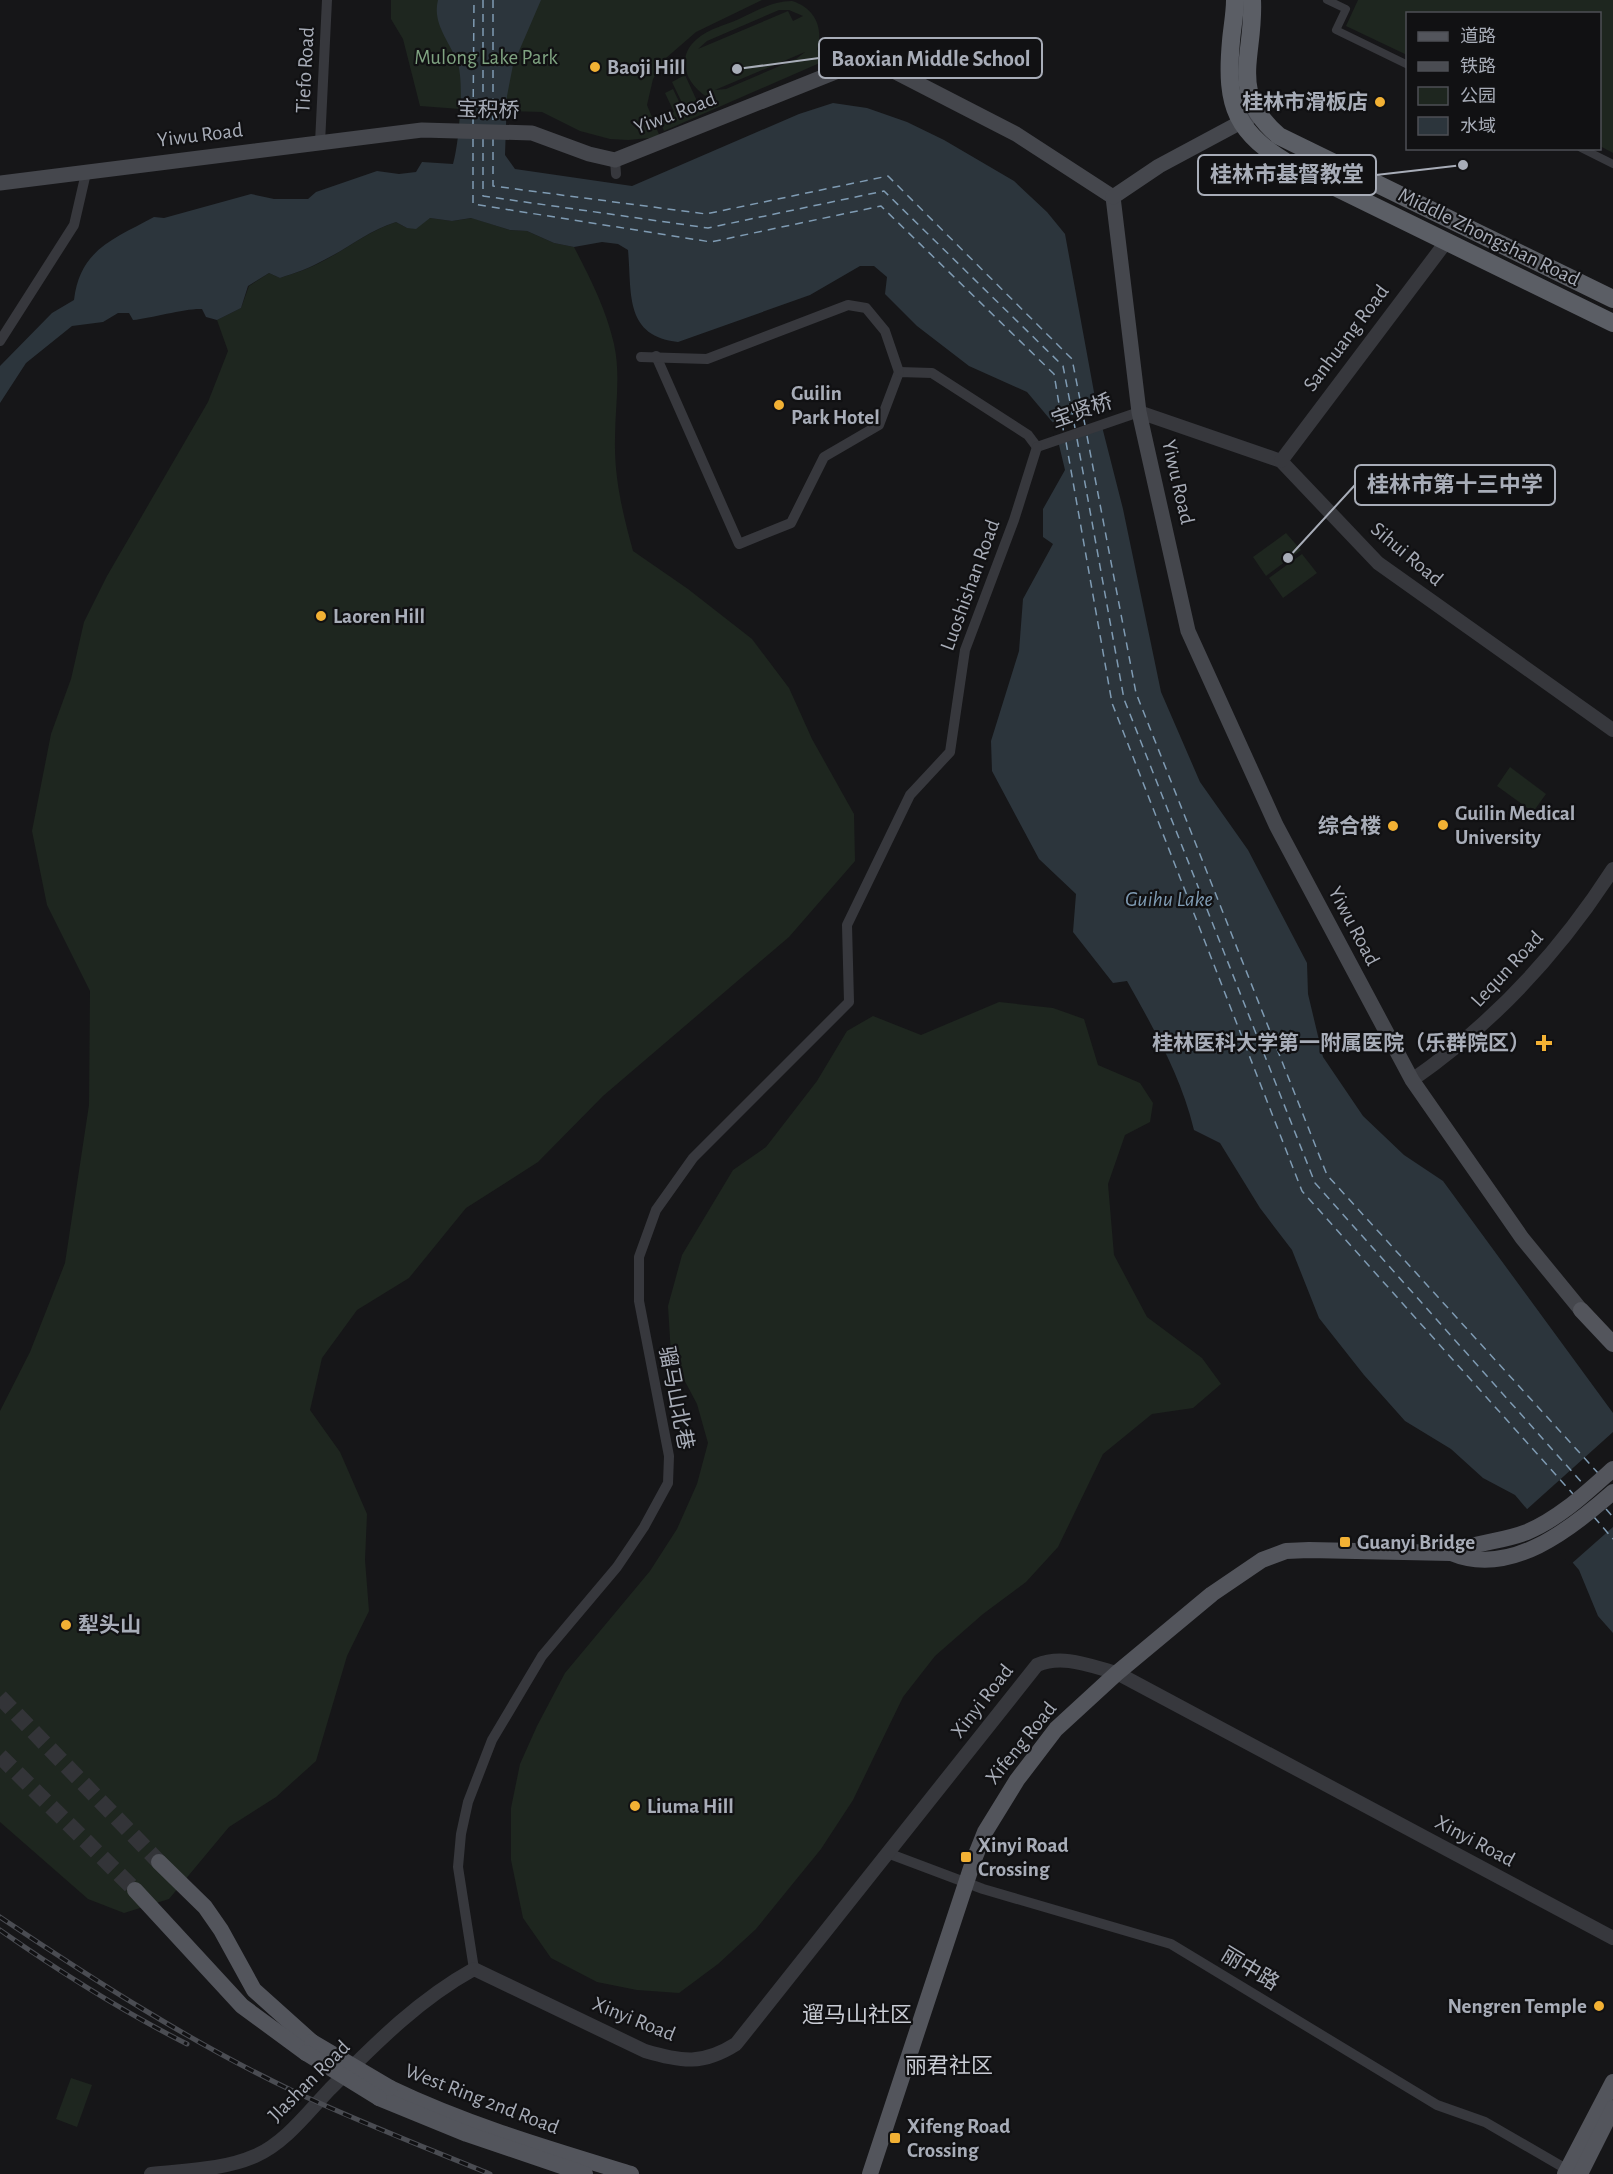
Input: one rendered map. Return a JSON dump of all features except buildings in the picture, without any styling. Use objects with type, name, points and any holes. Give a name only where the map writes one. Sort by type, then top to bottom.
[{"type":"highway","name":"Middle Zhongshan Road","points":[[1235,0],[1229,66],[1232,94],[1247,117],[1303,150],[1613,299]]},
{"type":"highway","name":"Middle Zhongshan Road","points":[[1252,0],[1246,66],[1249,91],[1247,117],[1250,136],[1267,151],[1294,167],[1613,322]]},
{"type":"main road","name":"Yiwu Road","points":[[532,133],[589,154],[616,167],[855,63],[872,62],[1016,134],[1113,197],[1139,412],[1188,631],[1276,825],[1412,1080],[1522,1238],[1581,1310],[1613,1344]]},
{"type":"main road","points":[[1113,197],[1247,117]]},
{"type":"main road","name":"Yiwu Road","points":[[0,183],[422,130],[442,130]]},
{"type":"main road","name":"宝积桥","points":[[442,130],[532,133]]},
{"type":"main road","name":"Yiwu Road","points":[[1581,1310],[1613,1333]]},
{"type":"main road","points":[[1451,1553],[1467,1546],[1526,1532],[1565,1511],[1613,1469]]},
{"type":"main road","points":[[1451,1553],[1467,1560],[1486,1560],[1505,1557],[1532,1548],[1575,1525],[1613,1492]]},
{"type":"main road","name":"Xifeng Road","points":[[870,2174],[985,1832],[1024,1771],[1056,1729],[1117,1673],[1212,1594],[1262,1560],[1286,1551],[1309,1550],[1451,1553]]},
{"type":"main road","name":"West Ring 2nd Road","points":[[159,1862],[204,1907],[221,1930],[254,1990],[309,2047]]},
{"type":"main road","name":"West Ring 2nd Road","points":[[135,1890],[242,2006],[384,2093],[467,2134],[585,2174]]},
{"type":"main road","points":[[1571,2173],[1613,2082]]},
{"type":"main road","name":"West Ring 2nd Road","points":[[384,2093],[420,2103],[523,2141],[631,2174]]},
{"type":"main road","points":[[1571,2173],[1613,2108]]},
{"type":"street","name":"Tiefo Road","points":[[320,143],[327,0]]},
{"type":"street","points":[[1327,0],[1346,9]]},
{"type":"street","points":[[1351,0],[1336,30],[1406,65]]},
{"type":"street","points":[[1585,150],[1613,164]]},
{"type":"street","points":[[0,341],[74,225],[86,173]]},
{"type":"street","name":"Sanhuang Road","points":[[1281,461],[1446,242]]},
{"type":"street","points":[[641,357],[656,356],[707,359],[848,305],[866,308],[885,330],[899,372],[879,425],[824,457],[791,523],[739,544],[656,356]]},
{"type":"street","points":[[899,372],[932,373],[1028,435],[1037,447]]},
{"type":"street","name":"宝贤桥","points":[[1037,447],[1139,412]]},
{"type":"street","name":"Sihui Road","points":[[1139,412],[1281,461],[1378,562],[1613,730]]},
{"type":"street","name":"Luoshishan Road","points":[[847,925],[910,795],[950,752],[965,650],[1014,520],[1037,447]]},
{"type":"street","name":"Lequn Road","points":[[1412,1080],[1448,1055],[1497,1013],[1545,963],[1590,906],[1613,869]]},
{"type":"street","name":"骝马山北巷","points":[[474,1969],[458,1867],[463,1823],[480,1771],[501,1723],[542,1656],[617,1567],[644,1527],[668,1482],[669,1456],[639,1301],[639,1257],[656,1210],[693,1158],[849,1002],[847,925]]},
{"type":"street","name":"Xinyi Road","points":[[474,1969],[645,2051],[670,2058],[695,2061],[717,2056],[736,2044],[890,1854],[1037,1665],[1051,1659],[1070,1661],[1117,1673],[1613,1938]]},
{"type":"street","name":"丽中路","points":[[890,1854],[966,1883],[1171,1944],[1437,2105],[1485,2122],[1571,2173]]},
{"type":"street","name":"JIashan Road","points":[[151,2174],[230,2165],[258,2155],[281,2139],[390,2029],[439,1989],[474,1969]]},
{"type":"green space","name":"Mulong Lake Park","points":[[391,0],[762,0],[696,32],[666,58],[653,79],[647,105],[660,137],[610,139],[580,131],[542,112],[507,111],[457,152],[460,109],[420,106],[403,39],[391,19]]},
{"type":"green space","points":[[1358,0],[1613,0],[1613,153],[1601,147],[1601,12],[1406,12],[1406,55],[1346,26]]},
{"type":"green space","points":[[792,1],[807,9],[816,20],[819,34],[817,50],[844,38],[854,48],[664,131],[659,119],[674,112],[665,93],[673,89],[682,108],[684,107],[672,82],[685,75],[697,101],[707,97],[693,85],[686,70],[686,54],[690,46],[712,30],[765,7]],"holes":[[[779,10],[789,10],[803,16],[793,21],[788,11],[698,49],[707,41]],[[805,52],[796,59],[726,89],[715,90]]]},
{"type":"green space","points":[[430,218],[452,221],[472,218],[510,230],[527,231],[554,243],[574,247],[602,306],[614,344],[617,380],[616,468],[633,551],[688,589],[752,639],[789,688],[812,739],[854,814],[855,861],[789,937],[603,1096],[538,1162],[466,1208],[409,1278],[357,1310],[322,1358],[310,1410],[340,1452],[367,1514],[365,1560],[369,1611],[347,1656],[316,1761],[276,1797],[229,1827],[169,1899],[124,1913],[88,1899],[0,1822],[0,1411],[30,1352],[65,1263],[89,1105],[90,991],[47,905],[32,831],[51,734],[71,679],[84,622],[107,576],[208,402],[228,351],[217,320],[241,308],[249,286],[269,273],[280,278],[320,263],[368,235],[396,222],[407,228]]},
{"type":"green space","points":[[1286,533],[1301,550],[1266,576],[1253,557]]},
{"type":"green space","points":[[1302,554],[1317,573],[1283,598],[1269,578]]},
{"type":"green space","points":[[1510,767],[1546,794],[1533,812],[1497,786]]},
{"type":"green space","points":[[999,1002],[1053,1008],[1084,1019],[1098,1065],[1140,1083],[1153,1103],[1150,1122],[1125,1135],[1108,1184],[1114,1255],[1147,1317],[1202,1358],[1221,1384],[1193,1408],[1152,1414],[1103,1454],[1058,1547],[1026,1582],[983,1614],[935,1656],[903,1697],[853,1800],[821,1849],[756,1929],[718,1964],[679,1993],[637,1990],[597,1982],[551,1958],[523,1918],[511,1860],[511,1808],[520,1764],[565,1673],[650,1571],[677,1529],[697,1484],[708,1443],[697,1404],[671,1355],[668,1306],[682,1255],[733,1170],[766,1147],[817,1081],[847,1031],[873,1016],[921,1035]]},
{"type":"green space","points":[[71,2078],[92,2085],[77,2127],[56,2119]]},
{"type":"water","name":"Guihu Lake","points":[[438,0],[541,0],[513,65],[507,96],[505,155],[515,169],[632,186],[799,114],[833,103],[867,108],[907,122],[944,140],[1014,181],[1047,212],[1065,234],[1096,403],[1123,509],[1161,692],[1200,782],[1248,850],[1307,963],[1308,994],[1323,1057],[1363,1116],[1404,1155],[1443,1181],[1613,1413],[1613,1633],[1598,1616],[1579,1570],[1515,1495],[1483,1478],[1451,1449],[1405,1421],[1364,1375],[1319,1318],[1292,1250],[1260,1208],[1220,1143],[1194,1130],[1174,1072],[1157,1035],[1127,981],[1113,983],[1073,932],[1076,894],[1039,859],[992,771],[991,741],[1019,651],[1023,599],[1053,544],[1043,537],[1043,509],[1065,470],[1054,424],[1027,392],[969,366],[917,326],[885,294],[887,277],[874,266],[860,266],[810,295],[678,342],[661,338],[648,331],[640,322],[631,296],[628,250],[618,244],[602,242],[574,247],[554,243],[527,231],[510,230],[471,218],[452,221],[430,218],[416,229],[407,228],[396,222],[302,270],[280,278],[269,273],[248,286],[241,308],[217,320],[206,317],[202,309],[195,309],[133,320],[129,313],[118,313],[103,322],[72,326],[26,363],[0,403],[0,366],[52,313],[74,300],[83,269],[91,257],[113,239],[154,217],[164,218],[251,194],[274,199],[308,199],[316,192],[377,171],[399,174],[416,172],[422,162],[453,164],[459,128],[461,82],[457,61],[439,24]]},
{"type":"pier","points":[[1099,404],[1105,426],[1055,442],[1051,423]]},
{"type":"pier","name":"Guanyi Bridge","points":[[1613,1432],[1613,1527],[1570,1565],[1525,1511]]},
{"type":"ferry route","points":[[473,125],[474,0]]},
{"type":"ferry route","points":[[483,0],[483,125]]},
{"type":"ferry route","points":[[493,0],[493,124]]},
{"type":"ferry route","points":[[493,138],[493,186],[706,214],[888,176],[1072,359],[1085,425]]},
{"type":"ferry route","points":[[473,139],[473,204],[711,242],[881,206],[1054,374],[1064,434]]},
{"type":"ferry route","points":[[483,139],[483,196],[708,228],[884,191],[1063,366],[1075,428]]},
{"type":"ferry route","points":[[1087,436],[1136,693],[1327,1175],[1598,1473]]},
{"type":"ferry route","points":[[1077,439],[1124,699],[1315,1183],[1584,1485]]},
{"type":"ferry route","points":[[1066,442],[1112,703],[1302,1191],[1573,1494]]},
{"type":"ferry route","points":[[1606,1509],[1613,1517]]},
{"type":"ferry route","points":[[1594,1517],[1613,1539]]},
{"type":"tunnel","points":[[0,1697],[159,1862]]},
{"type":"tunnel","points":[[0,1756],[135,1890]]},
{"type":"railway","points":[[0,1917],[143,2009],[255,2072],[342,2113],[490,2174]]},
{"type":"railway","points":[[0,1930],[92,1990],[187,2044]]},
{"type":"place","name":"Baoji Hill","points":[[595,67]]},
{"type":"place","name":"Baoxian Middle School","points":[[737,69]]},
{"type":"place","name":"桂林市滑板店","points":[[1380,102]]},
{"type":"place","name":"桂林市基督教堂","points":[[1463,165]]},
{"type":"place","name":"Guilin Park Hotel","points":[[779,405]]},
{"type":"place","name":"桂林市第十三中学","points":[[1288,558]]},
{"type":"place","name":"Laoren Hill","points":[[321,616]]},
{"type":"place","name":"Guilin Medical University","points":[[1443,825]]},
{"type":"place","name":"综合楼","points":[[1393,826]]},
{"type":"place","name":"桂林医科大学第一附属医院（乐群院区）","points":[[1544,1043]]},
{"type":"place","name":"Guanyi Bridge","points":[[1345,1542]]},
{"type":"place","name":"犁头山","points":[[66,1625]]},
{"type":"place","name":"Liuma Hill","points":[[635,1806]]},
{"type":"place","name":"Xinyi Road Crossing","points":[[966,1857]]},
{"type":"place","name":"Nengren Temple","points":[[1599,2006]]},
{"type":"place","name":"Xifeng Road Crossing","points":[[895,2138]]},
{"type":"district","name":"遛马山社区","points":[[857,2015]]},
{"type":"district","name":"丽君社区","points":[[949,2066]]}]
